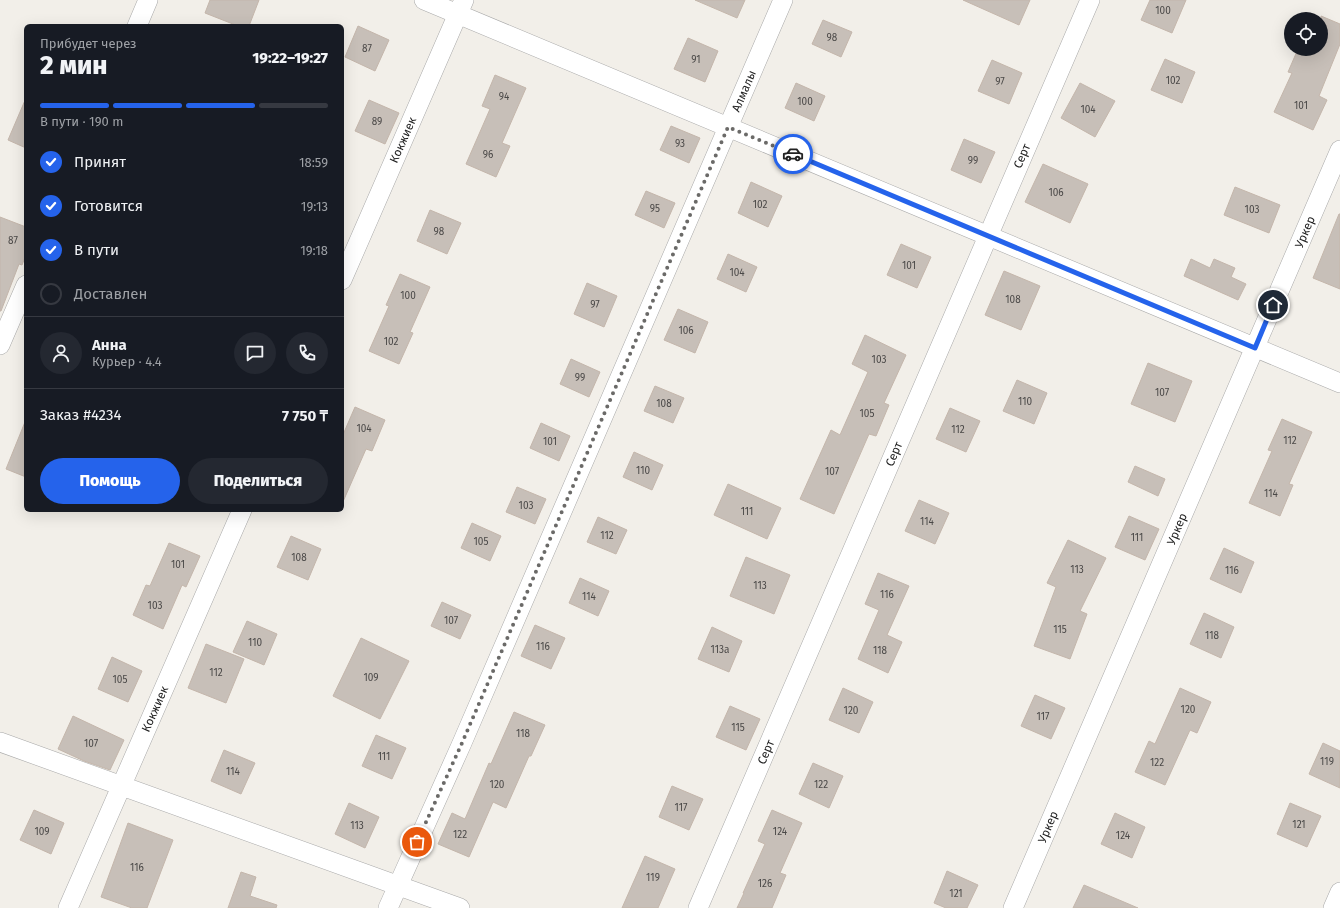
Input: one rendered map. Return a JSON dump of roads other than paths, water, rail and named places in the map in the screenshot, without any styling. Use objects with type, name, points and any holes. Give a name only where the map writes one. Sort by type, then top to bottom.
[{"type":"street","points":[[138,24],[148,0]]},
{"type":"street","points":[[424,0],[461,7],[728,127],[1340,384]]},
{"type":"street","name":"Алмалы","points":[[388,908],[462,743],[783,0]]},
{"type":"street","name":"Серт","points":[[698,908],[1090,0]]},
{"type":"street","name":"Кокжиек","points":[[344,275],[461,7]]},
{"type":"street","name":"Уркер","points":[[1013,908],[1340,150]]},
{"type":"street","points":[[0,345],[24,290]]},
{"type":"street","name":"Кокжиек","points":[[68,908],[241,512]]},
{"type":"street","points":[[0,742],[460,908]]},
{"type":"street","points":[[1333,908],[1340,892]]}]
